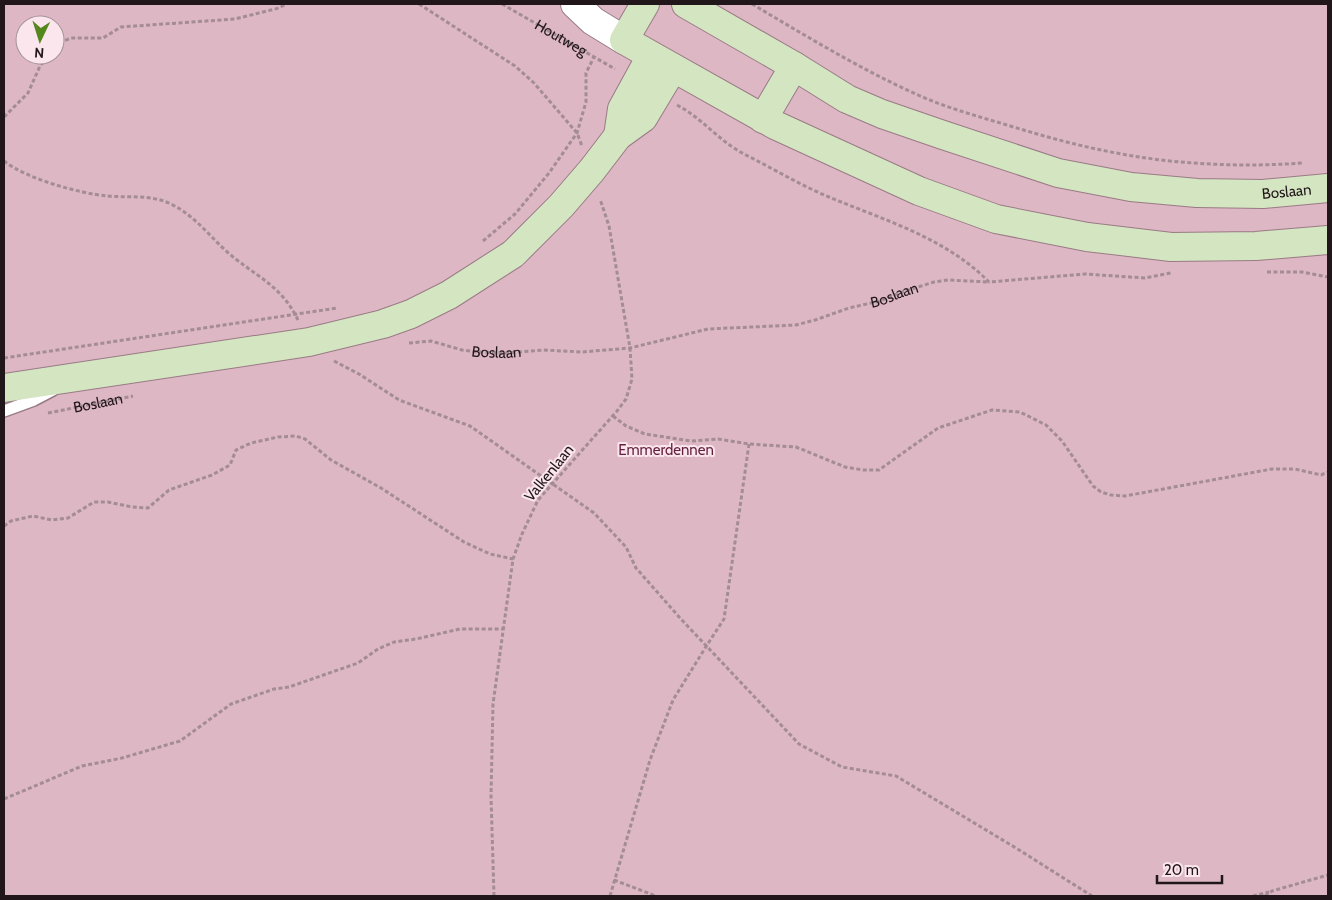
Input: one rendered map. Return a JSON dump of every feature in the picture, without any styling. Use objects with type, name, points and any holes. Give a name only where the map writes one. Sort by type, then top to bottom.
[{"type":"main road","points":[[616,35],[645,4]]},
{"type":"main road","name":"Boslaan","points":[[686,4],[847,99],[882,114],[1058,173],[1131,187],[1197,193],[1263,194],[1328,188]]},
{"type":"main road","name":"Houtweg","points":[[616,35],[662,62]]},
{"type":"main road","points":[[662,62],[763,119],[919,191],[996,220],[1087,237],[1171,247],[1256,246],[1328,240]]},
{"type":"main road","name":"Boslaan","points":[[4,388],[80,376],[318,350],[411,314],[449,295],[513,254],[539,230],[592,170],[618,136],[622,109],[662,62]]},
{"type":"main road","points":[[763,119],[794,66]]},
{"type":"street","name":"Houtweg","points":[[575,4],[593,21],[616,35]]},
{"type":"lane","points":[[4,411],[34,400],[80,376]]},
{"type":"path","points":[[65,40],[71,38],[103,38],[121,27],[235,20],[279,8],[286,4]]},
{"type":"path","name":"Valkenlaan","points":[[419,4],[515,66],[534,83],[577,133],[592,170],[609,226],[630,348],[632,379],[626,399],[538,500],[519,540],[513,559],[493,704],[491,796],[494,896]]},
{"type":"path","name":"Houtweg","points":[[502,4],[594,57]]},
{"type":"path","points":[[752,4],[849,60],[918,95],[958,111],[1052,138],[1094,149],[1133,156],[1215,164],[1312,163]]},
{"type":"path","points":[[480,244],[515,214],[549,173],[577,133],[586,102],[586,73],[594,57],[616,35]]},
{"type":"path","points":[[4,117],[28,93],[41,65]]},
{"type":"path","points":[[4,160],[32,175],[62,186],[108,196],[147,196],[171,204],[200,224],[235,259],[278,290],[296,314],[318,350],[399,400],[470,426],[594,513],[626,548],[636,568],[680,618],[799,744],[842,767],[896,776],[1092,896]]},
{"type":"path","name":"Boslaan","points":[[405,343],[431,341],[462,350],[477,352],[589,351],[630,348],[708,328],[796,325],[849,308],[880,301],[898,293],[934,282],[948,280],[989,282]]},
{"type":"path","points":[[4,358],[342,307]]},
{"type":"path","points":[[318,350],[338,356]]},
{"type":"path","name":"Boslaan","points":[[44,414],[138,394]]},
{"type":"path","points":[[613,416],[626,426],[645,434],[691,441],[718,439],[749,444],[796,447],[845,467],[879,470],[938,428],[992,410],[1020,412],[1046,425],[1062,442],[1093,486],[1101,492],[1111,495],[1125,496],[1272,469],[1295,470],[1321,475],[1328,472]]},
{"type":"path","points":[[4,526],[11,521],[32,516],[52,520],[68,518],[94,502],[108,502],[148,508],[170,490],[212,475],[230,465],[236,450],[251,443],[278,437],[296,436],[305,439],[331,460],[381,488],[464,542],[490,554],[513,559]]},
{"type":"path","points":[[610,896],[650,760],[674,700],[724,620],[749,444]]},
{"type":"path","points":[[4,799],[82,766],[122,758],[180,741],[231,704],[274,689],[289,687],[358,663],[378,649],[394,642],[460,629],[503,629]]},
{"type":"path","points":[[1253,896],[1328,875]]},
{"type":"path","points":[[614,880],[656,896]]},
{"type":"path","points":[[1265,896],[1272,891]]},
{"type":"green space","name":"Emmerdennen","points":[[4,4],[1328,4],[1328,896],[4,896]]}]
